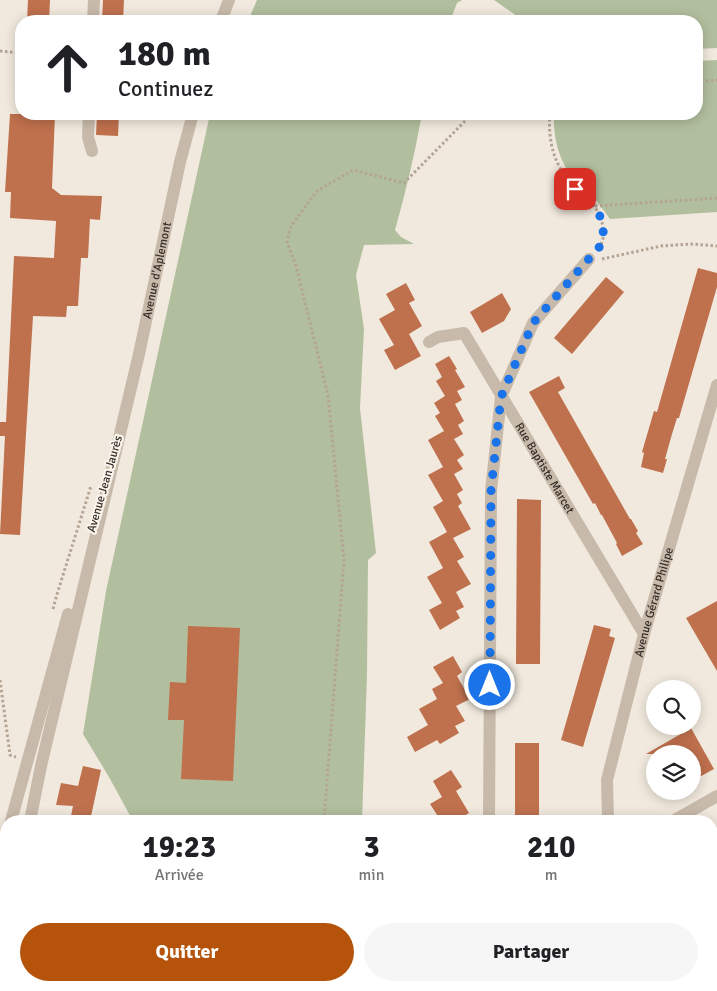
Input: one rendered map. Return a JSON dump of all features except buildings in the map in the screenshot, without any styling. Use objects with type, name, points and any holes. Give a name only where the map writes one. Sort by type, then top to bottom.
[{"type":"street","points":[[93,15],[94,0]]},
{"type":"street","points":[[223,15],[228,0]]},
{"type":"street","points":[[89,120],[88,137],[92,151]]},
{"type":"street","name":"Avenue d'Aplemont","points":[[121,426],[139,354],[180,162],[191,120]]},
{"type":"street","points":[[489,815],[491,491],[501,397],[533,323],[589,259]]},
{"type":"street","name":"Rue Baptiste Marcet","points":[[429,342],[438,337],[464,333],[644,634]]},
{"type":"street","name":"Avenue Gérard Philipe","points":[[608,815],[607,780],[644,634],[717,385]]},
{"type":"street","name":"Avenue Jean Jaurès","points":[[12,815],[22,759],[121,426]]},
{"type":"street","name":"Avenue Jean Jaurès","points":[[30,815],[121,426]]},
{"type":"street","points":[[684,815],[717,796]]},
{"type":"path","points":[[0,51],[15,52]]},
{"type":"path","points":[[703,81],[717,80]]},
{"type":"path","points":[[324,815],[344,560],[328,395],[296,266],[287,242],[291,226],[317,191],[353,170],[404,183],[466,120]]},
{"type":"path","points":[[549,120],[551,144],[564,176],[594,206],[602,222],[604,235],[601,245],[589,259]]},
{"type":"path","points":[[594,206],[717,198]]},
{"type":"path","points":[[589,259],[601,260],[661,246],[691,244],[717,246]]},
{"type":"path","points":[[53,610],[92,483]]},
{"type":"path","points":[[0,680],[10,755],[22,759]]},
{"type":"path","points":[[19,748],[22,759]]},
{"type":"green space","points":[[257,0],[462,0],[457,3],[452,15],[251,15]]},
{"type":"green space","points":[[494,0],[717,0],[717,48],[703,49],[703,15],[515,15]]},
{"type":"green space","points":[[717,60],[717,212],[610,219],[588,192],[572,177],[562,161],[556,143],[554,120],[703,120],[703,61]]},
{"type":"green space","points":[[209,120],[421,120],[395,230],[401,237],[414,244],[364,245],[356,275],[364,329],[360,408],[376,553],[368,560],[367,675],[362,815],[130,815],[83,734],[106,591]]},
{"type":"route","points":[[490,685],[491,491],[501,397],[533,323],[601,245],[604,235],[599,214],[594,206],[575,189]]}]
